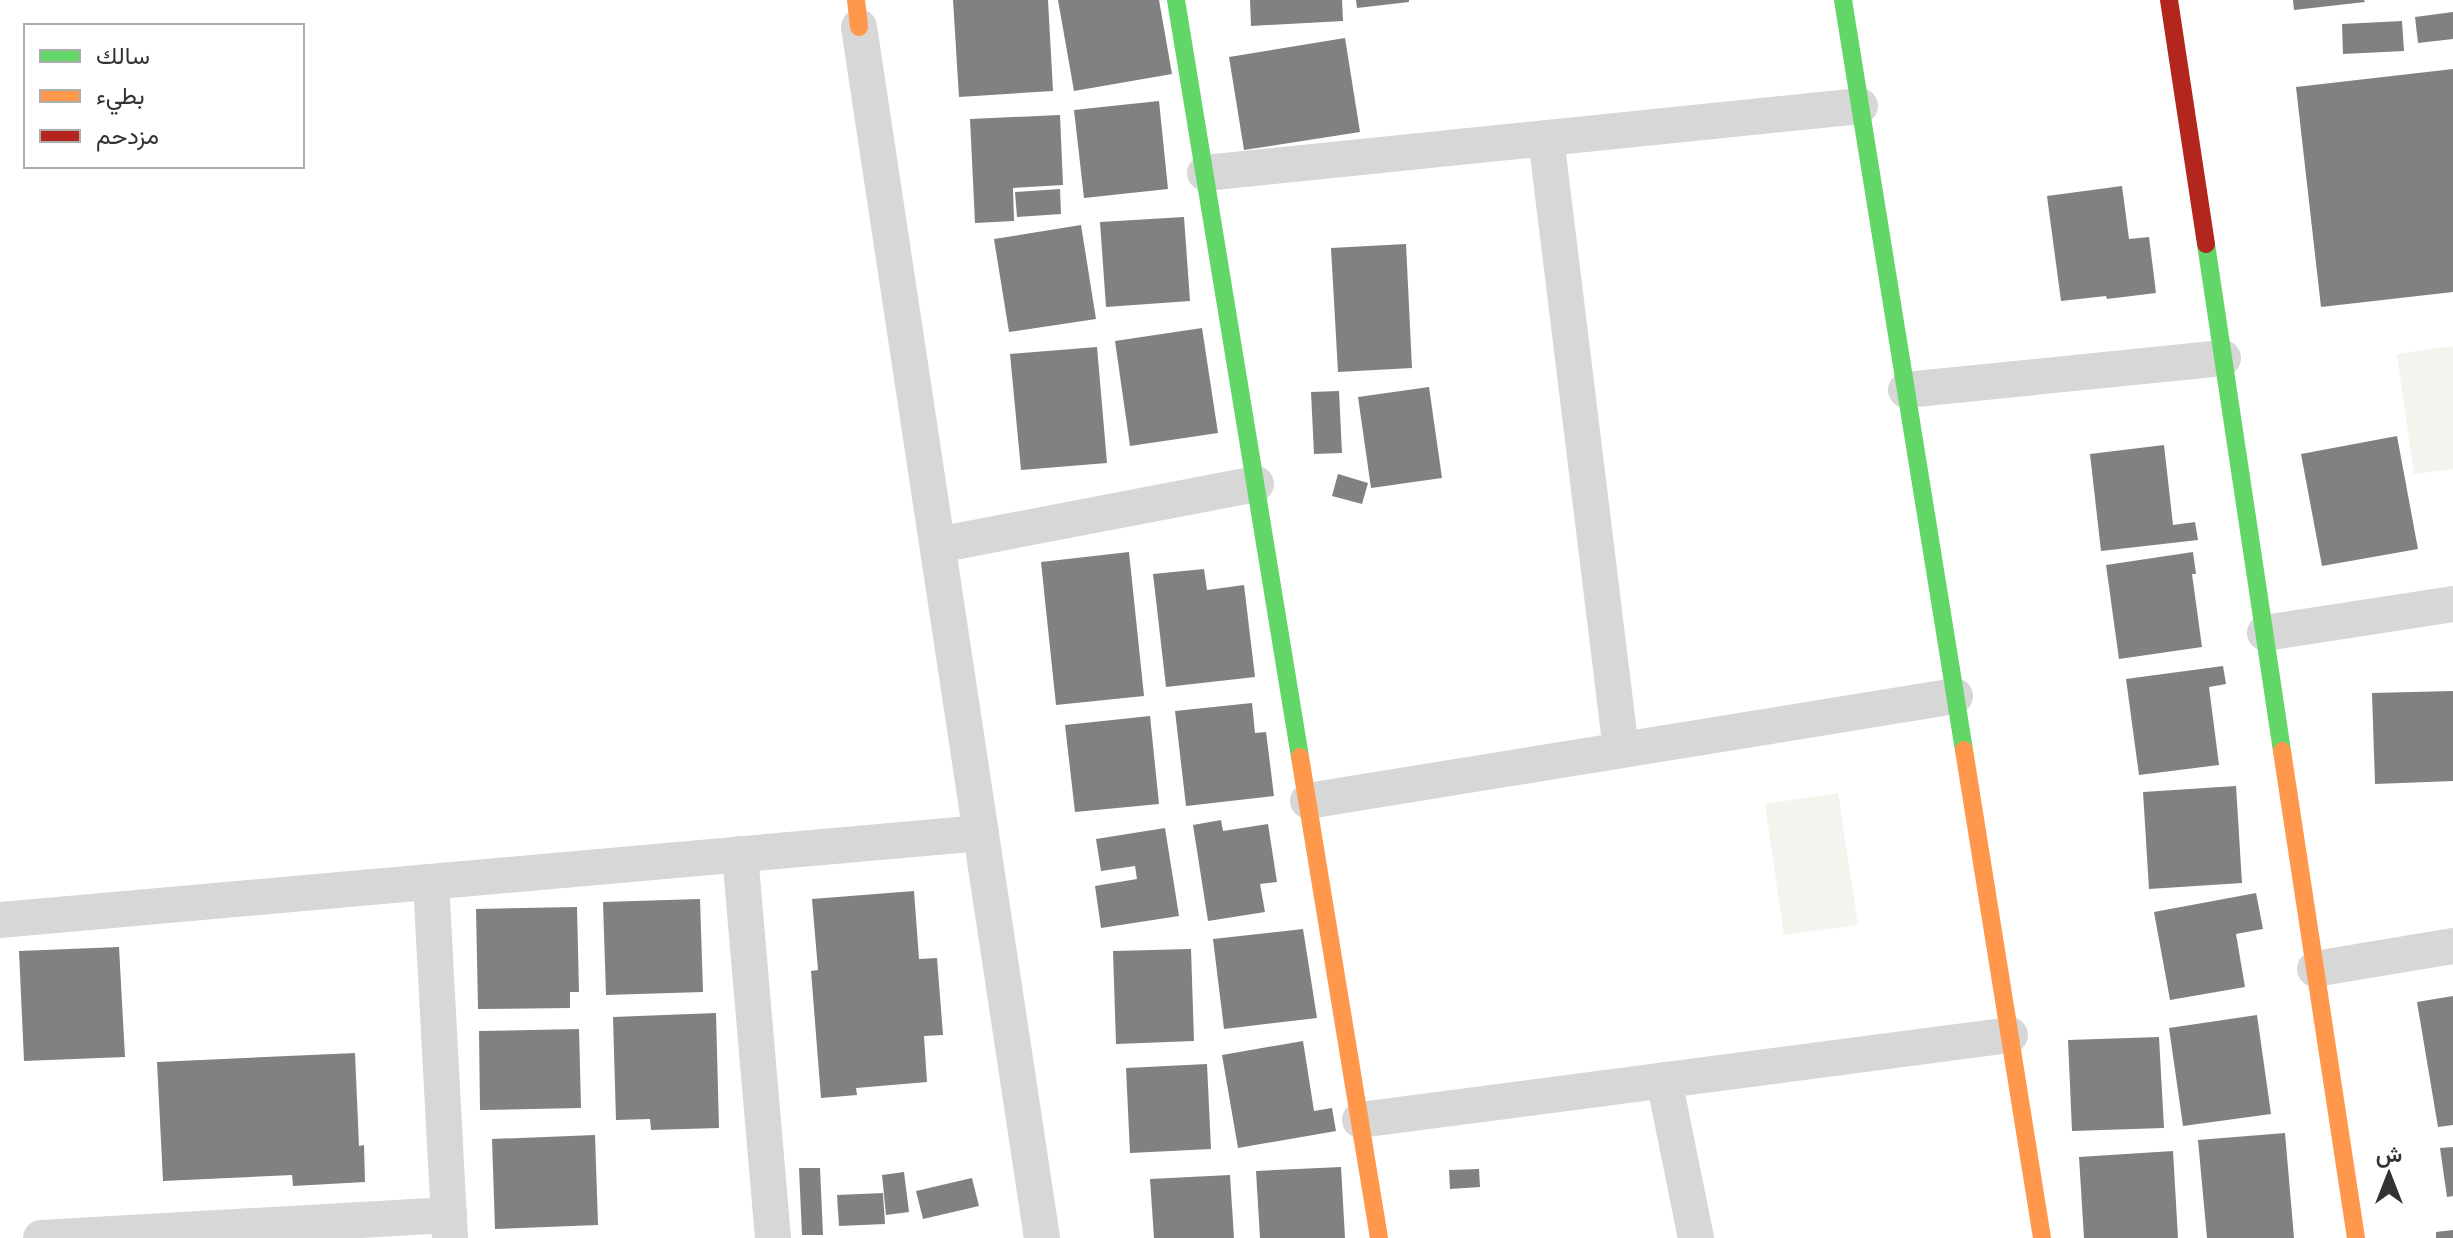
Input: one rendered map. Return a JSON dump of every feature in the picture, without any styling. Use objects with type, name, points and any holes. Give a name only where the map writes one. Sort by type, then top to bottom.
[{"type":"street","points":[[1176,0],[1379,1238]]},
{"type":"street","points":[[1843,0],[2042,1238]]},
{"type":"street","points":[[2169,0],[2356,1238]]},
{"type":"street","points":[[858,14],[1042,1238]]},
{"type":"street","points":[[1205,173],[1860,106]]},
{"type":"street","points":[[1546,138],[1621,750]]},
{"type":"street","points":[[1906,390],[2223,358]]},
{"type":"street","points":[[938,545],[1256,484]]},
{"type":"street","points":[[2265,633],[2453,604]]},
{"type":"street","points":[[1308,801],[1955,696]]},
{"type":"street","points":[[0,920],[981,833]]},
{"type":"street","points":[[740,854],[773,1238]]},
{"type":"street","points":[[41,1238],[449,1227],[431,882]]},
{"type":"street","points":[[2315,969],[2453,946]]},
{"type":"street","points":[[1360,1120],[2010,1035]]},
{"type":"street","points":[[1664,1080],[1696,1238]]},
{"type":"shaded area","points":[[2453,346],[2453,469],[2414,474],[2397,354]]},
{"type":"shaded area","points":[[1838,793],[1858,925],[1784,935],[1765,804]]},
{"type":"building","points":[[953,0],[1048,0],[1053,91],[959,97]]},
{"type":"building","points":[[1058,0],[1159,0],[1172,74],[1074,91]]},
{"type":"building","points":[[1250,0],[1342,0],[1343,21],[1251,26]]},
{"type":"building","points":[[1356,0],[1409,0],[1409,2],[1357,8]]},
{"type":"building","points":[[2293,0],[2364,0],[2365,2],[2294,10]]},
{"type":"building","points":[[2453,12],[2453,39],[2418,43],[2415,17]]},
{"type":"building","points":[[2402,21],[2404,51],[2343,54],[2342,24]]},
{"type":"building","points":[[1345,38],[1360,132],[1244,150],[1229,57]]},
{"type":"building","points":[[2453,69],[2453,292],[2321,307],[2296,87]]},
{"type":"building","points":[[1159,101],[1168,189],[1084,198],[1074,110]]},
{"type":"building","points":[[1060,115],[1063,185],[1013,188],[1014,221],[975,223],[970,119]]},
{"type":"building","points":[[2122,186],[2129,239],[2149,237],[2156,293],[2061,301],[2047,196]]},
{"type":"building","points":[[1060,189],[1061,214],[1017,217],[1015,192]]},
{"type":"building","points":[[1184,217],[1190,301],[1106,307],[1100,222]]},
{"type":"building","points":[[1081,225],[1096,319],[1009,332],[994,239]]},
{"type":"building","points":[[1406,244],[1412,368],[1338,372],[1331,248]]},
{"type":"building","points":[[1202,328],[1218,433],[1130,446],[1115,341]]},
{"type":"building","points":[[1097,347],[1107,463],[1021,470],[1010,354]]},
{"type":"building","points":[[1429,387],[1442,478],[1371,488],[1358,397]]},
{"type":"building","points":[[1339,391],[1342,453],[1314,454],[1311,392]]},
{"type":"building","points":[[2397,436],[2418,549],[2322,566],[2301,454]]},
{"type":"building","points":[[2164,445],[2173,525],[2195,522],[2198,540],[2101,551],[2090,454]]},
{"type":"building","points":[[1338,474],[1368,483],[1362,504],[1332,496]]},
{"type":"building","points":[[1129,552],[1144,696],[1056,705],[1041,562]]},
{"type":"building","points":[[2193,552],[2196,574],[2192,574],[2202,647],[2119,659],[2106,565]]},
{"type":"building","points":[[1204,569],[1207,590],[1244,585],[1255,677],[1166,687],[1153,574]]},
{"type":"building","points":[[2223,666],[2226,684],[2209,687],[2219,765],[2139,775],[2126,679]]},
{"type":"building","points":[[2453,691],[2453,781],[2375,784],[2372,693]]},
{"type":"building","points":[[1252,703],[1255,733],[1266,732],[1274,796],[1186,806],[1175,711]]},
{"type":"building","points":[[1150,716],[1159,804],[1075,812],[1065,725]]},
{"type":"building","points":[[2236,786],[2242,883],[2149,889],[2143,792]]},
{"type":"building","points":[[1221,820],[1223,831],[1268,824],[1277,882],[1260,884],[1265,912],[1208,921],[1193,825]]},
{"type":"building","points":[[1165,828],[1179,916],[1101,928],[1095,886],[1137,879],[1135,866],[1101,871],[1096,839]]},
{"type":"building","points":[[914,891],[919,959],[937,958],[943,1035],[924,1036],[927,1082],[856,1088],[857,1095],[821,1098],[811,971],[818,970],[812,899]]},
{"type":"building","points":[[2256,893],[2263,929],[2236,934],[2245,987],[2170,1000],[2154,912]]},
{"type":"building","points":[[700,899],[703,992],[606,995],[603,902]]},
{"type":"building","points":[[577,907],[579,992],[570,992],[570,1008],[478,1009],[476,909]]},
{"type":"building","points":[[1303,929],[1317,1018],[1224,1029],[1213,939]]},
{"type":"building","points":[[119,947],[125,1057],[24,1061],[19,951]]},
{"type":"building","points":[[1191,949],[1194,1041],[1116,1044],[1113,951]]},
{"type":"building","points":[[2453,996],[2453,1125],[2438,1127],[2417,1002]]},
{"type":"building","points":[[716,1013],[719,1128],[651,1130],[650,1119],[616,1120],[613,1017]]},
{"type":"building","points":[[2257,1015],[2271,1114],[2183,1126],[2169,1028]]},
{"type":"building","points":[[579,1029],[581,1108],[480,1110],[479,1031]]},
{"type":"building","points":[[2159,1037],[2164,1128],[2072,1131],[2068,1040]]},
{"type":"building","points":[[1303,1041],[1314,1111],[1332,1108],[1336,1131],[1238,1148],[1222,1055]]},
{"type":"building","points":[[355,1053],[359,1146],[364,1145],[365,1182],[293,1186],[292,1175],[163,1181],[157,1062]]},
{"type":"building","points":[[1207,1064],[1211,1149],[1130,1153],[1126,1068]]},
{"type":"building","points":[[2285,1133],[2294,1238],[2207,1238],[2198,1140]]},
{"type":"building","points":[[595,1135],[598,1225],[495,1229],[492,1139]]},
{"type":"building","points":[[2453,1147],[2453,1196],[2447,1197],[2440,1148]]},
{"type":"building","points":[[2173,1151],[2178,1238],[2084,1238],[2079,1157]]},
{"type":"building","points":[[1341,1167],[1345,1238],[1260,1238],[1256,1171]]},
{"type":"building","points":[[799,1168],[820,1168],[823,1235],[802,1235]]},
{"type":"building","points":[[1479,1169],[1480,1187],[1450,1189],[1449,1170]]},
{"type":"building","points":[[904,1172],[909,1212],[886,1215],[882,1175]]},
{"type":"building","points":[[1230,1175],[1234,1238],[1154,1238],[1150,1179]]},
{"type":"building","points":[[972,1178],[979,1206],[923,1219],[916,1191]]},
{"type":"building","points":[[883,1193],[885,1224],[839,1226],[837,1195]]},
{"type":"building","points":[[2453,1230],[2453,1238],[2436,1238],[2436,1232]]},
{"type":"traffic: fast","points":[[1176,0],[1300,757]]},
{"type":"traffic: fast","points":[[1843,0],[1964,750]]},
{"type":"traffic: fast","points":[[2206,244],[2282,751]]},
{"type":"traffic: slow","points":[[856,0],[859,27]]},
{"type":"traffic: slow","points":[[1964,750],[2042,1238]]},
{"type":"traffic: slow","points":[[2282,751],[2356,1238]]},
{"type":"traffic: slow","points":[[1300,757],[1379,1238]]},
{"type":"traffic: jam","points":[[2169,0],[2206,244]]}]
